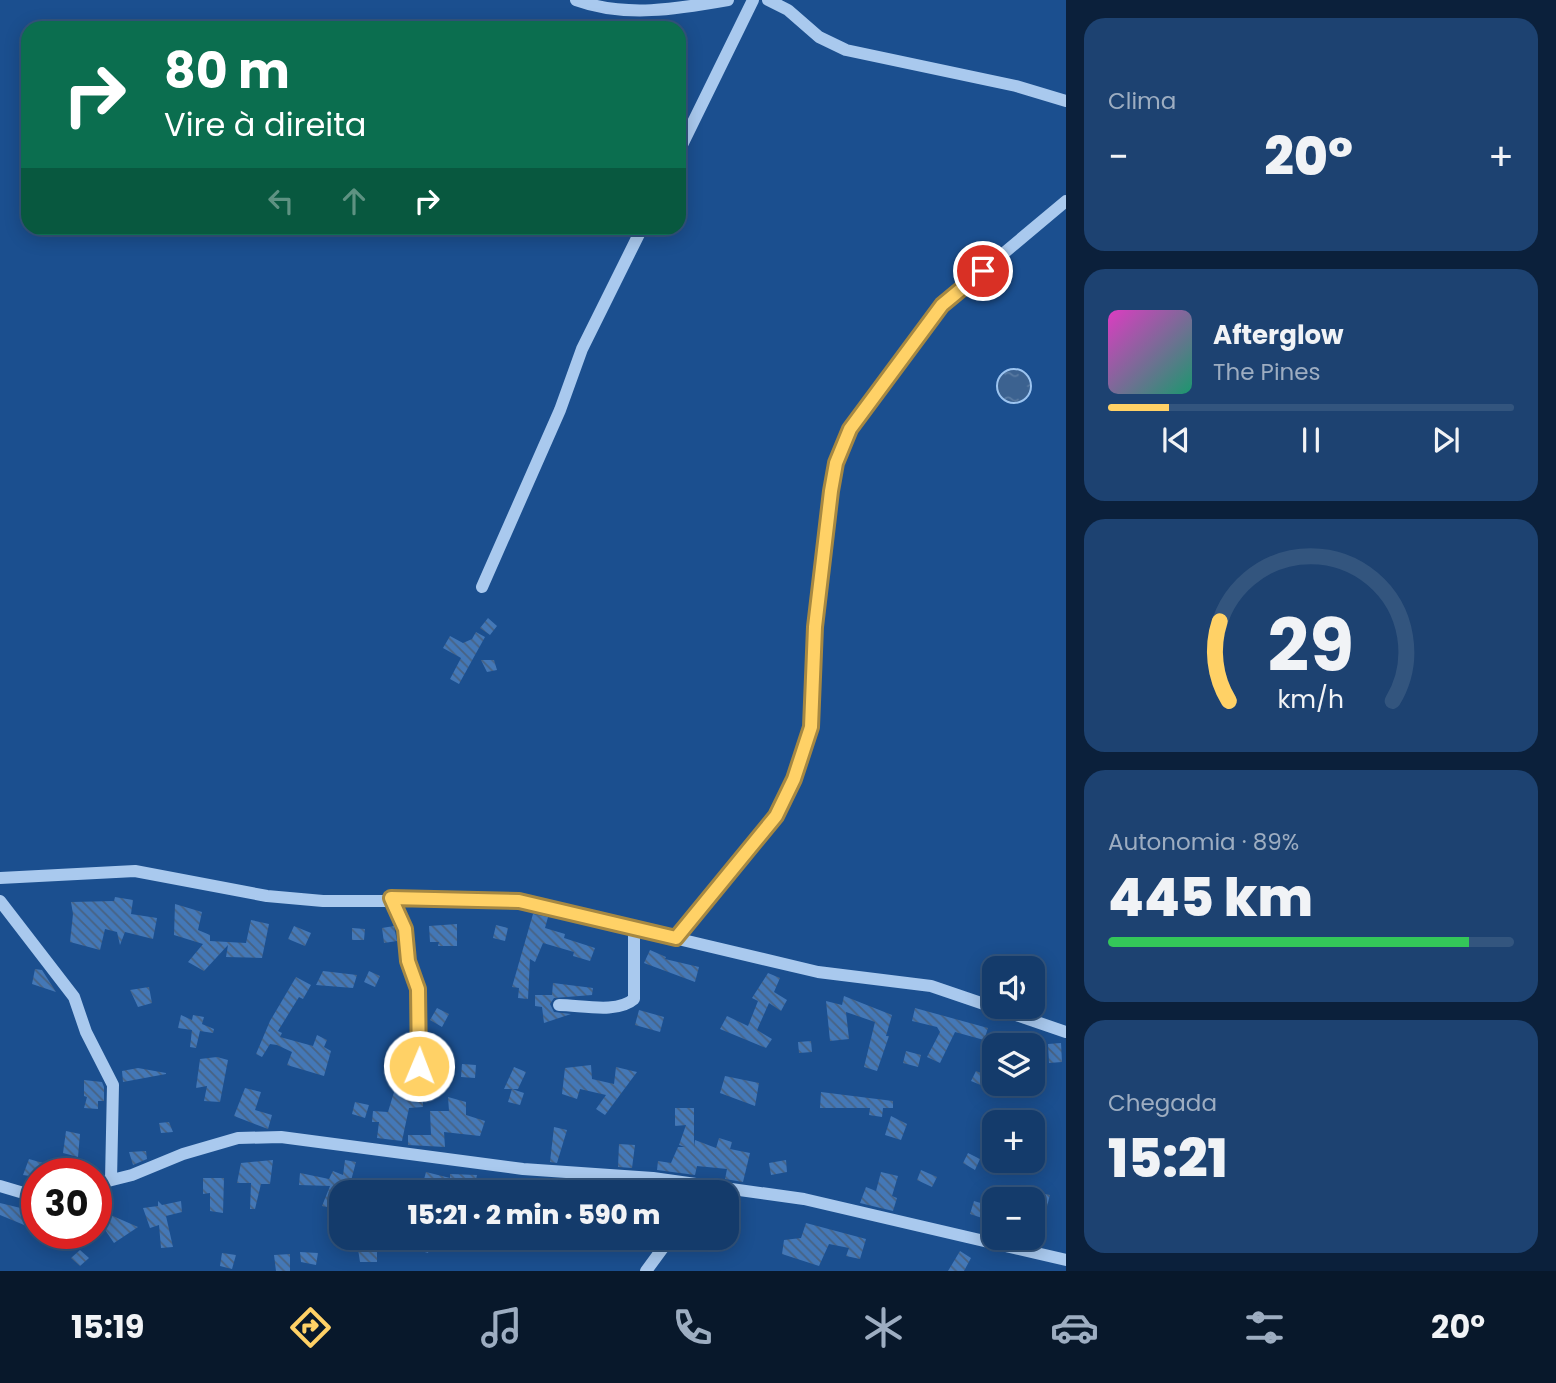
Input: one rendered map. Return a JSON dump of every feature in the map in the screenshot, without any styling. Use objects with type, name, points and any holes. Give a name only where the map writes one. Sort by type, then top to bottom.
[{"type":"street","points":[[576,0],[620,12],[690,7],[728,0]]},
{"type":"street","points":[[686,137],[753,0]]},
{"type":"street","points":[[768,0],[788,10],[819,37],[846,50],[1016,86],[1066,101]]},
{"type":"street","points":[[676,938],[776,816],[794,779],[811,727],[815,627],[831,491],[836,463],[850,429],[942,305],[1066,201]]},
{"type":"street","points":[[482,587],[559,410],[582,349],[639,235]]},
{"type":"street","points":[[0,878],[135,871],[267,897],[323,901],[391,898],[519,901],[634,926],[818,972],[931,986],[1066,1032]]},
{"type":"street","points":[[391,898],[405,929],[408,961],[418,989],[419,1066]]},
{"type":"street","points":[[0,901],[74,997],[86,1032],[113,1085],[111,1158]]},
{"type":"street","points":[[559,1006],[626,1006],[634,999],[634,926]]},
{"type":"street","points":[[112,1180],[132,1175],[183,1154],[256,1136],[523,1169],[662,1180]]},
{"type":"street","points":[[0,1186],[21,1192]]},
{"type":"street","points":[[739,1192],[804,1199],[1066,1259]]},
{"type":"street","points":[[646,1271],[661,1250]]},
{"type":"water","points":[[1014,369],[1026,374],[1031,386],[1026,398],[1014,403],[1002,398],[997,386],[1002,374]]},
{"type":"building","points":[[488,618],[497,626],[490,635],[480,628]]},
{"type":"building","points":[[476,632],[485,637],[459,684],[450,679],[461,658],[443,648],[450,636],[463,643],[472,639]]},
{"type":"building","points":[[481,660],[494,660],[497,670],[487,672]]},
{"type":"building","points":[[115,897],[133,900],[131,914],[157,918],[153,939],[125,932],[120,945],[117,932],[105,929],[100,950],[70,942],[73,914],[71,902],[114,901]]},
{"type":"building","points":[[175,904],[202,912],[198,930],[210,935],[210,941],[246,943],[251,920],[269,924],[262,958],[226,957],[228,945],[204,971],[188,962],[203,944],[174,935]]},
{"type":"building","points":[[533,914],[548,917],[545,928],[565,934],[564,938],[595,948],[590,961],[573,956],[574,952],[543,943],[535,962],[530,959],[528,999],[518,998],[519,988],[512,987]]},
{"type":"building","points":[[457,924],[457,946],[438,946],[439,942],[430,942],[429,926]]},
{"type":"building","points":[[496,925],[508,928],[505,941],[493,938]]},
{"type":"building","points":[[294,926],[311,933],[305,946],[288,939]]},
{"type":"building","points":[[394,926],[397,941],[384,943],[382,928]]},
{"type":"building","points":[[352,928],[365,929],[364,940],[352,940]]},
{"type":"building","points":[[650,950],[666,957],[665,959],[699,967],[695,982],[644,963]]},
{"type":"building","points":[[35,969],[42,970],[56,992],[32,984]]},
{"type":"building","points":[[323,971],[357,975],[353,988],[316,985]]},
{"type":"building","points":[[369,971],[380,976],[375,987],[364,982]]},
{"type":"building","points":[[768,973],[780,978],[774,992],[787,1000],[781,1011],[769,1003],[757,1030],[772,1039],[766,1048],[720,1029],[727,1016],[748,1026],[758,1001],[752,998]]},
{"type":"building","points":[[296,977],[311,985],[303,999],[299,997],[278,1031],[282,1033],[280,1037],[313,1046],[317,1035],[327,1040],[324,1047],[331,1051],[324,1076],[287,1065],[292,1052],[277,1045],[270,1044],[262,1057],[256,1054],[270,1021]]},
{"type":"building","points":[[553,983],[593,988],[592,995],[554,998],[550,1004],[554,1012],[571,1014],[544,1023],[542,1007],[535,1006],[535,995],[552,995]]},
{"type":"building","points":[[149,987],[152,1003],[138,1007],[130,990]]},
{"type":"building","points":[[844,996],[892,1015],[886,1036],[889,1036],[877,1071],[864,1067],[875,1022],[846,1012],[849,1039],[830,1041],[826,1001],[842,1005]]},
{"type":"building","points":[[437,1008],[449,1014],[442,1027],[430,1020]]},
{"type":"building","points":[[915,1008],[988,1028],[986,1033],[982,1033],[982,1039],[955,1032],[940,1063],[927,1057],[940,1032],[937,1027],[912,1021]]},
{"type":"building","points":[[639,1010],[664,1017],[660,1032],[635,1025]]},
{"type":"building","points":[[181,1015],[192,1020],[193,1015],[204,1017],[202,1024],[214,1029],[213,1033],[200,1031],[196,1048],[190,1047],[192,1030],[178,1028]]},
{"type":"building","points":[[811,1041],[812,1052],[799,1053],[798,1042]]},
{"type":"building","points":[[1061,1043],[1062,1062],[1049,1063],[1048,1044]]},
{"type":"building","points":[[906,1051],[921,1055],[918,1067],[903,1063]]},
{"type":"building","points":[[217,1057],[228,1060],[220,1102],[204,1101],[207,1086],[196,1088],[200,1059]]},
{"type":"building","points":[[462,1064],[476,1065],[475,1078],[461,1077]]},
{"type":"building","points":[[591,1065],[592,1079],[614,1084],[616,1067],[637,1072],[605,1115],[596,1109],[606,1095],[580,1089],[577,1099],[562,1094],[565,1068]]},
{"type":"building","points":[[514,1067],[526,1072],[518,1089],[504,1089]]},
{"type":"building","points":[[138,1068],[166,1074],[123,1082],[122,1071]]},
{"type":"building","points":[[976,1071],[982,1074],[982,1086],[971,1081]]},
{"type":"building","points":[[400,1072],[413,1076],[423,1074],[423,1107],[409,1108],[402,1141],[377,1138],[379,1122],[372,1122],[373,1111],[388,1112]]},
{"type":"building","points":[[725,1076],[759,1083],[755,1106],[720,1093]]},
{"type":"building","points":[[84,1080],[102,1082],[104,1101],[98,1101],[98,1109],[84,1108],[87,1097],[84,1096]]},
{"type":"building","points":[[245,1088],[261,1092],[255,1110],[272,1115],[268,1129],[234,1116]]},
{"type":"building","points":[[512,1089],[524,1093],[520,1105],[508,1102]]},
{"type":"building","points":[[821,1092],[893,1101],[893,1108],[883,1108],[882,1117],[869,1115],[870,1108],[820,1108]]},
{"type":"building","points":[[448,1097],[466,1102],[466,1115],[485,1121],[480,1136],[444,1132],[445,1147],[408,1145],[408,1135],[431,1135],[430,1111],[449,1111]]},
{"type":"building","points":[[355,1102],[369,1105],[365,1118],[352,1114]]},
{"type":"building","points":[[675,1108],[694,1108],[694,1147],[695,1140],[716,1148],[719,1138],[732,1142],[730,1149],[750,1153],[743,1182],[725,1179],[727,1169],[697,1166],[695,1175],[657,1170],[658,1161],[671,1163],[678,1147],[685,1147],[679,1145],[686,1125],[675,1126]]},
{"type":"building","points":[[891,1116],[907,1124],[901,1140],[885,1135]]},
{"type":"building","points":[[169,1122],[173,1132],[161,1133],[159,1123]]},
{"type":"building","points":[[554,1127],[567,1130],[557,1163],[550,1162]]},
{"type":"building","points":[[66,1131],[80,1134],[78,1157],[63,1153]]},
{"type":"building","points":[[619,1144],[635,1145],[632,1168],[618,1167]]},
{"type":"building","points":[[146,1151],[147,1159],[133,1165],[129,1152]]},
{"type":"building","points":[[968,1153],[980,1159],[975,1170],[963,1163]]},
{"type":"building","points":[[273,1160],[270,1184],[261,1184],[255,1209],[250,1209],[251,1183],[237,1183],[241,1163]]},
{"type":"building","points":[[345,1160],[356,1162],[351,1180],[329,1180],[329,1186],[299,1185],[300,1173],[329,1179],[333,1171],[343,1175]]},
{"type":"building","points":[[786,1160],[787,1172],[771,1175],[769,1163]]},
{"type":"building","points":[[921,1170],[937,1177],[932,1187],[917,1180]]},
{"type":"building","points":[[426,1172],[450,1178],[450,1174],[477,1175],[476,1180],[424,1180]]},
{"type":"building","points":[[881,1172],[898,1176],[892,1196],[897,1198],[893,1211],[860,1203],[866,1187],[876,1191]]},
{"type":"building","points":[[203,1178],[224,1178],[223,1213],[210,1211],[210,1193],[203,1194]]},
{"type":"building","points":[[329,1188],[329,1207],[322,1206]]},
{"type":"building","points":[[1045,1194],[1050,1195],[1045,1214]]},
{"type":"building","points":[[158,1201],[162,1205],[181,1201],[182,1212],[166,1216],[173,1247],[161,1248],[159,1225],[150,1228],[143,1208],[158,1206]]},
{"type":"building","points":[[974,1201],[982,1203],[982,1218],[970,1214]]},
{"type":"building","points":[[0,1203],[21,1208],[21,1224],[0,1215]]},
{"type":"building","points":[[112,1215],[138,1227],[114,1243]]},
{"type":"building","points":[[806,1223],[866,1239],[860,1259],[846,1256],[849,1248],[829,1244],[819,1266],[782,1254],[784,1240],[801,1238]]},
{"type":"building","points":[[80,1250],[89,1258],[80,1266],[71,1258]]},
{"type":"building","points":[[358,1250],[377,1250],[377,1262],[360,1262]]},
{"type":"building","points":[[960,1251],[971,1258],[964,1271],[948,1271]]},
{"type":"building","points":[[300,1252],[318,1253],[316,1265],[301,1262]]},
{"type":"building","points":[[222,1253],[236,1255],[232,1269],[220,1266]]},
{"type":"building","points":[[290,1254],[290,1271],[276,1271],[274,1255]]},
{"type":"route","points":[[419,1066],[418,989],[408,961],[405,929],[391,898],[519,901],[676,938],[776,816],[794,779],[811,727],[815,627],[836,463],[850,429],[886,377],[942,305],[983,271]]}]
